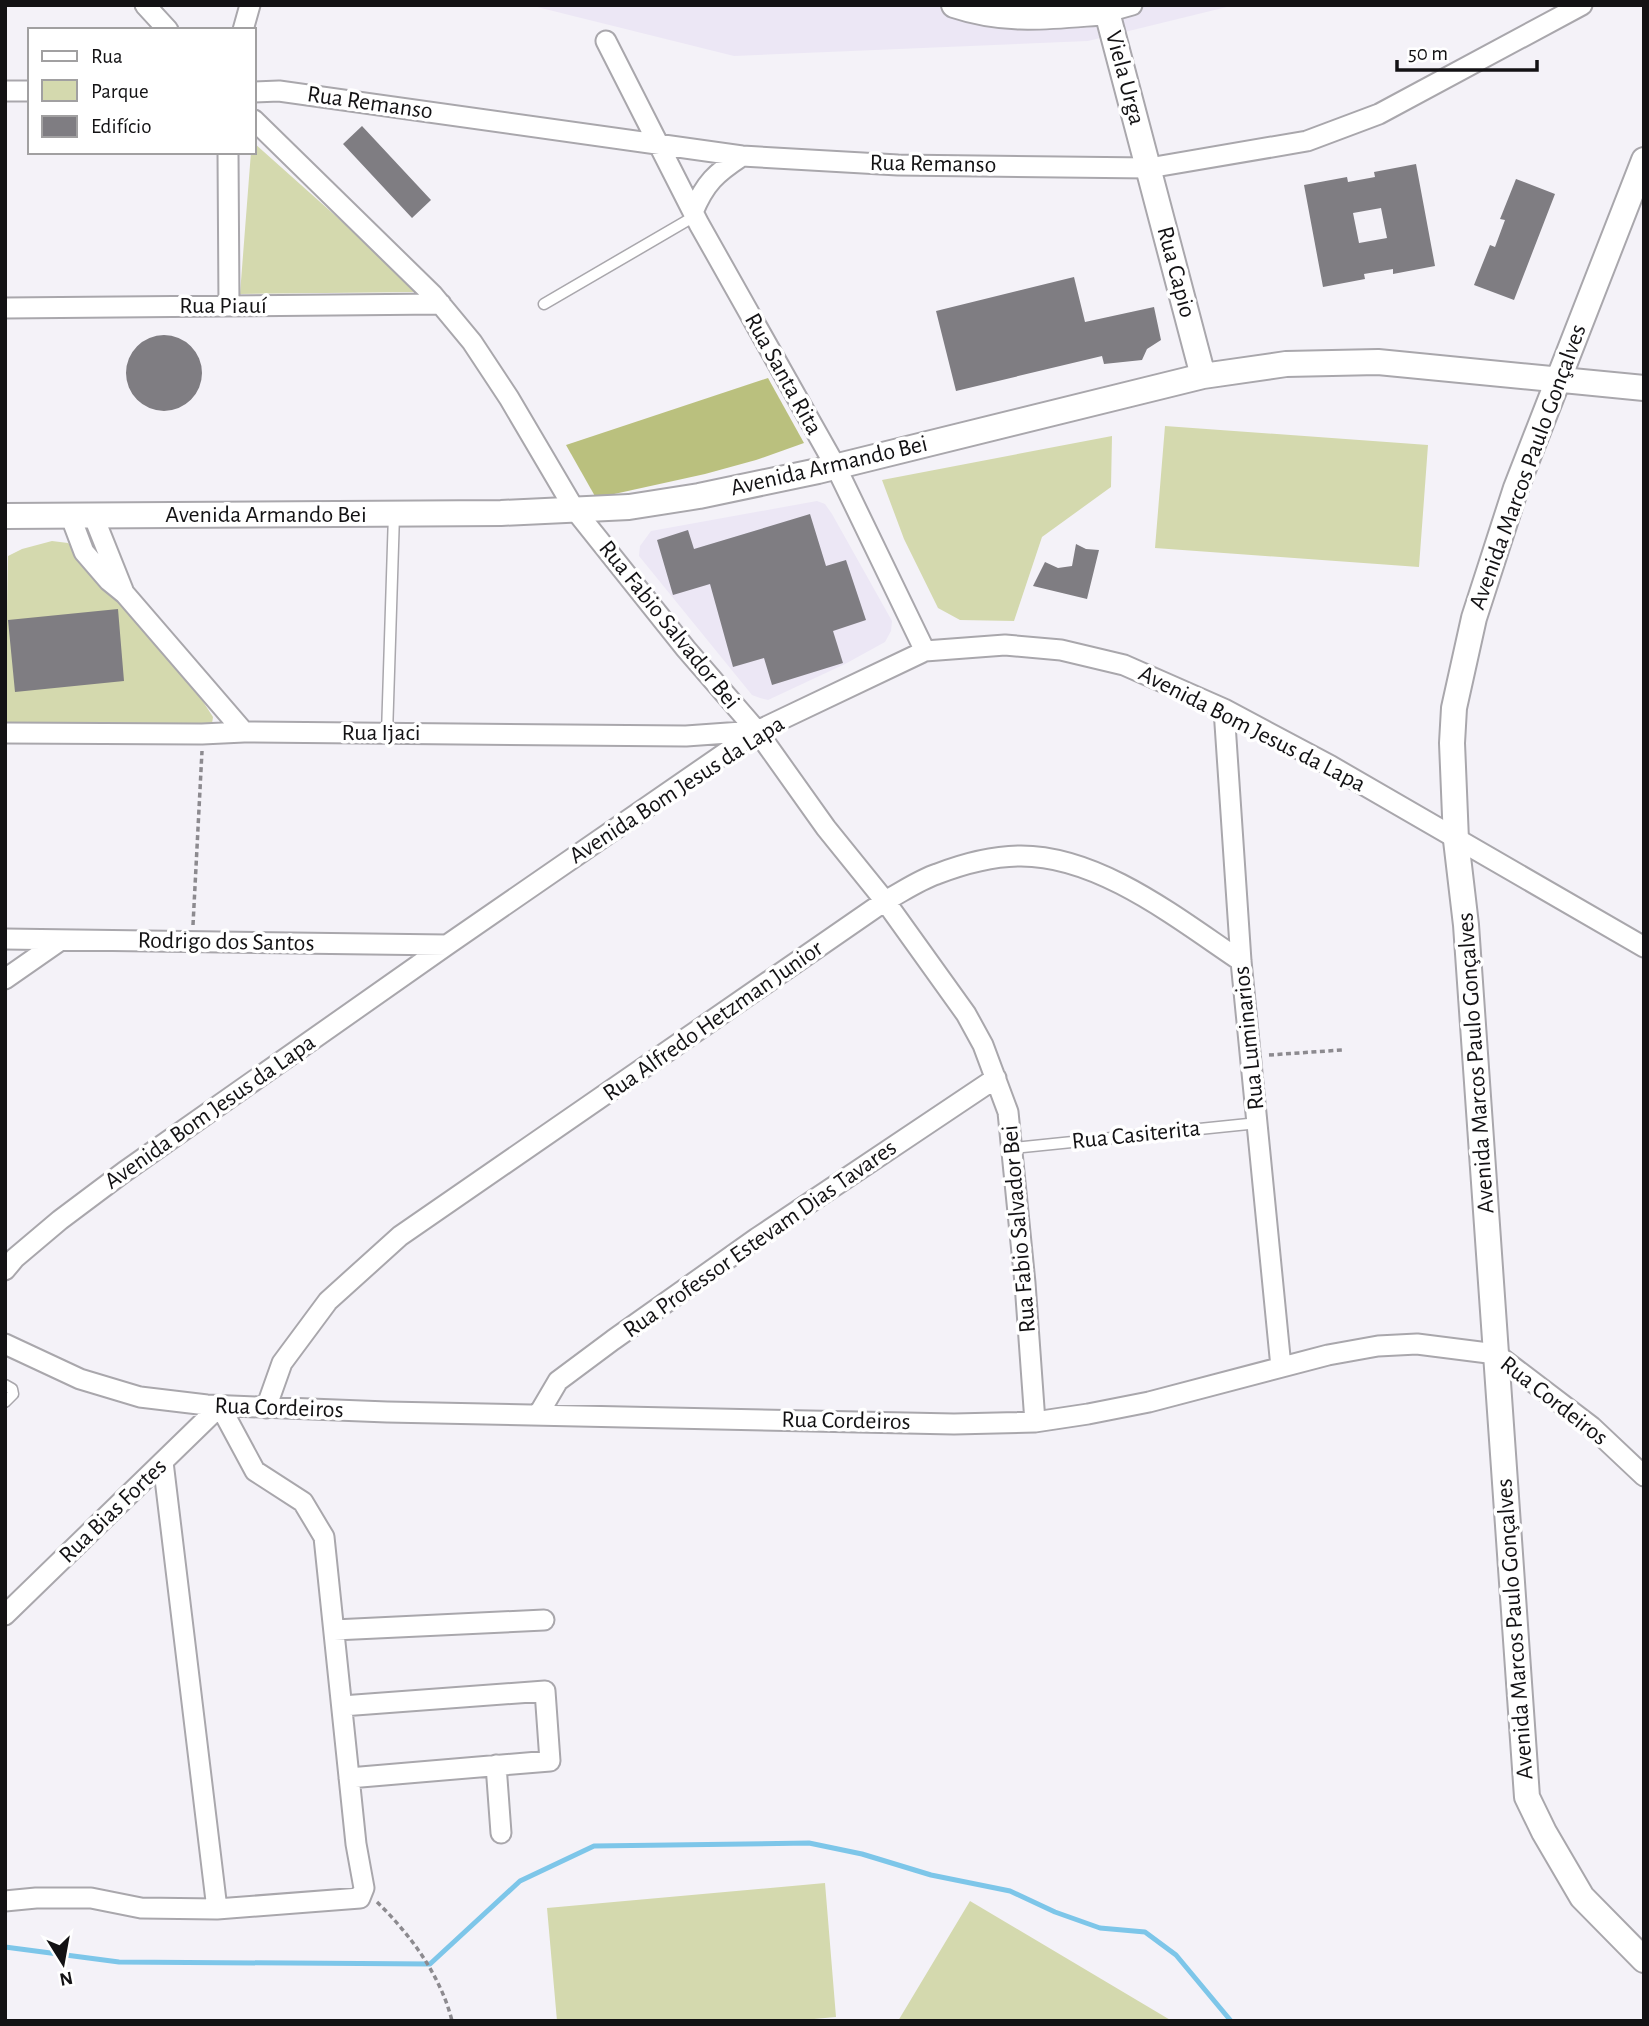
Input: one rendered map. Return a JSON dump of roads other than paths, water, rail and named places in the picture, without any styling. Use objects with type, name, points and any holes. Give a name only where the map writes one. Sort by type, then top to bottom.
[{"type":"street","points":[[145,5],[166,28]]},
{"type":"street","points":[[244,28],[250,5]]},
{"type":"street","points":[[954,5],[982,15],[1023,18],[1107,12]]},
{"type":"street","name":"Viela Urga","points":[[1132,5],[1107,12],[1149,168]]},
{"type":"street","name":"Rua Remanso","points":[[256,92],[279,91],[742,156],[898,164],[1149,168],[1307,141],[1379,114],[1582,5]]},
{"type":"street","name":"Rua Santa Rita","points":[[606,41],[694,214],[836,467],[925,651]]},
{"type":"street","points":[[5,91],[28,91]]},
{"type":"street","name":"Rua Fabio Salvador Bei","points":[[256,122],[441,304],[472,342],[509,398],[575,510],[686,649],[757,731],[826,828],[885,901],[966,1014],[983,1045],[1008,1112],[1035,1422]]},
{"type":"street","points":[[228,154],[229,306]]},
{"type":"street","points":[[694,214],[706,185],[718,171],[742,156]]},
{"type":"street","name":"Avenida Marcos Paulo Gonçalves","points":[[1644,159],[1516,488],[1474,618],[1454,708],[1452,743],[1456,840],[1466,925],[1527,1797],[1544,1832],[1582,1896],[1644,1960]]},
{"type":"street","name":"Rua Capio","points":[[1149,168],[1203,376]]},
{"type":"street","name":"Rua Piauí","points":[[5,308],[441,304]]},
{"type":"street","name":"Avenida Armando Bei","points":[[5,516],[394,514],[629,507],[699,496],[836,467],[1203,376],[1286,364],[1378,362],[1644,387]]},
{"type":"street","points":[[81,515],[83,552],[109,581],[125,594],[244,732]]},
{"type":"street","name":"Avenida Bom Jesus da Lapa","points":[[5,1270],[15,1258],[60,1220],[124,1172],[757,731],[925,651],[1005,645],[1062,650],[1124,665],[1224,709],[1331,766],[1644,947]]},
{"type":"street","name":"Rua Luminarios","points":[[1224,709],[1241,961],[1281,1367]]},
{"type":"street","name":"Rua Ijaci","points":[[5,733],[687,736],[757,731]]},
{"type":"street","name":"Rua Alfredo Hetzman Junior","points":[[266,1408],[282,1363],[328,1301],[400,1236],[885,901],[935,874],[985,860],[1021,856],[1046,859],[1100,875],[1136,892],[1241,961]]},
{"type":"street","name":"Rodrigo dos Santos","points":[[5,939],[447,945]]},
{"type":"street","points":[[5,979],[61,940]]},
{"type":"street","name":"Rua Professor Estevam Dias Tavares","points":[[538,1415],[558,1381],[613,1340],[757,1238],[996,1078]]},
{"type":"street","name":"Rua Cordeiros","points":[[5,1344],[80,1379],[140,1397],[220,1406],[954,1424],[1035,1422],[1149,1402],[1328,1355],[1378,1346],[1417,1344],[1496,1354],[1592,1427],[1644,1476]]},
{"type":"street","points":[[5,1901],[91,1898],[141,1908],[218,1909],[360,1898],[364,1888],[356,1844],[324,1536],[303,1502],[255,1471],[220,1406]]},
{"type":"street","name":"Rua Bias Fortes","points":[[5,1615],[220,1406]]},
{"type":"street","points":[[163,1462],[218,1909]]},
{"type":"street","points":[[334,1630],[544,1620]]},
{"type":"street","points":[[342,1706],[545,1691],[550,1760],[349,1778]]},
{"type":"street","points":[[496,1765],[501,1833]]},
{"type":"lane","points":[[544,304],[694,214]]},
{"type":"lane","points":[[387,733],[394,514]]},
{"type":"lane","name":"Rua Casiterita","points":[[1013,1148],[1258,1123]]},
{"type":"lane","points":[[5,1385],[12,1389],[13,1394],[5,1402]]},
{"type":"waterway","points":[[5,1947],[119,1962],[430,1964],[520,1881],[594,1846],[809,1843],[862,1854],[931,1875],[1010,1891],[1055,1912],[1100,1928],[1145,1932],[1176,1955],[1231,2021]]}]
